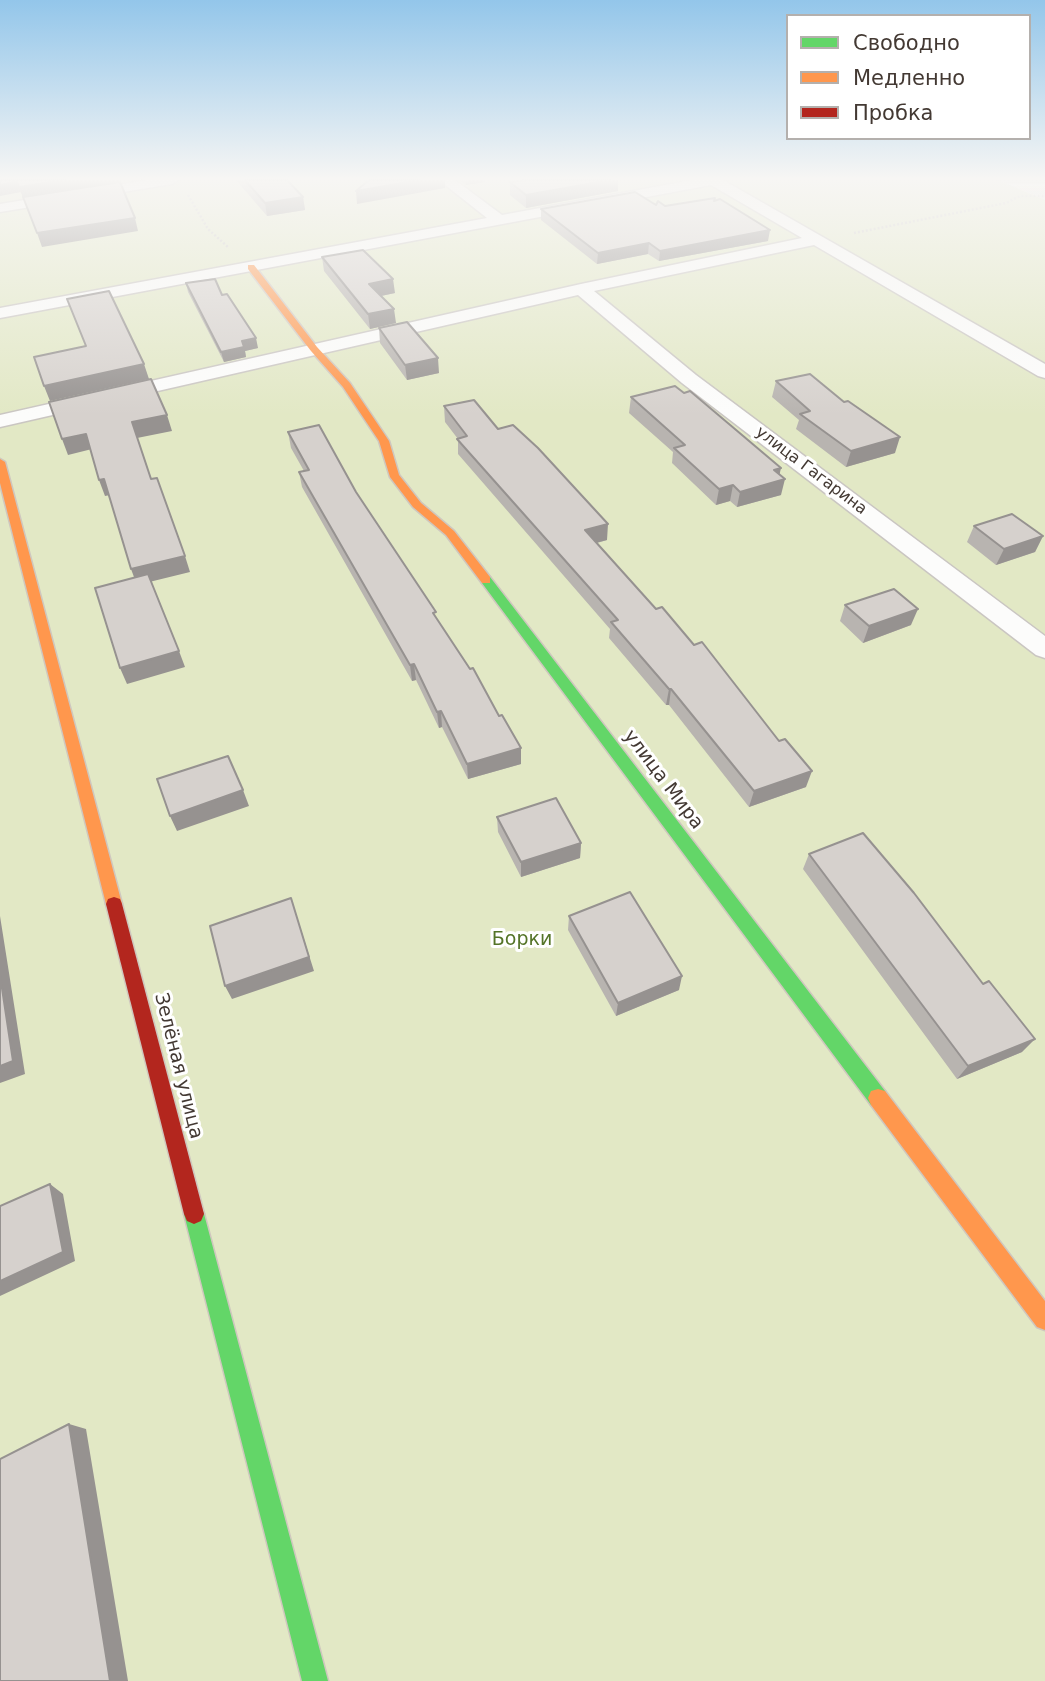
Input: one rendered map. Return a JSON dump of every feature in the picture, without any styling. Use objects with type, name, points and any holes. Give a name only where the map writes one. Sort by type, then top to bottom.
[{"type":"street","points":[[0,313],[296,258]]},
{"type":"street","points":[[0,421],[727,258]]},
{"type":"street","points":[[847,258],[1045,372]]},
{"type":"street","name":"улица Мира","points":[[251,267],[314,349],[347,385],[384,441],[394,475],[418,505],[450,533],[1045,1319]]},
{"type":"street","name":"улица Гагарина","points":[[581,289],[689,379],[1045,649]]},
{"type":"street","name":"Зелёная улица","points":[[0,463],[315,1681]]},
{"type":"path","points":[[241,258],[251,267]]},
{"type":"green space","name":"Борки","points":[[0,258],[1045,258],[1045,1681],[0,1681]]},
{"type":"building","points":[[323,258],[372,258],[393,279],[369,284],[394,309],[368,314]]},
{"type":"building","points":[[215,279],[222,295],[227,294],[256,338],[242,341],[244,347],[221,352],[186,283]]},
{"type":"building","points":[[109,291],[144,364],[44,386],[34,357],[86,346],[67,299]]},
{"type":"building","points":[[407,322],[438,358],[405,365],[379,328]]},
{"type":"building","points":[[810,374],[844,402],[848,401],[900,437],[851,451],[800,414],[810,411],[776,381]]},
{"type":"building","points":[[151,379],[167,415],[132,422],[151,479],[157,478],[185,556],[131,569],[104,479],[99,480],[86,434],[62,439],[49,402]]},
{"type":"building","points":[[675,386],[684,393],[690,391],[781,468],[774,470],[785,479],[740,492],[733,485],[719,489],[674,448],[685,445],[631,397]]},
{"type":"building","points":[[474,400],[498,429],[513,425],[538,448],[608,524],[585,530],[656,609],[662,607],[694,645],[702,642],[779,741],[785,739],[812,771],[754,791],[671,689],[611,622],[618,620],[457,439],[467,436],[444,406]]},
{"type":"building","points":[[319,425],[356,492],[436,612],[433,613],[470,669],[473,668],[499,716],[502,715],[521,748],[467,764],[441,711],[437,712],[414,664],[410,665],[299,472],[309,470],[288,432]]},
{"type":"building","points":[[1012,514],[1043,536],[1004,549],[974,526]]},
{"type":"building","points":[[148,574],[179,651],[120,668],[95,588]]},
{"type":"building","points":[[894,589],[918,609],[869,626],[845,605]]},
{"type":"building","points":[[228,756],[243,790],[170,816],[157,779]]},
{"type":"building","points":[[556,798],[581,843],[521,862],[497,817]]},
{"type":"building","points":[[863,833],[914,893],[983,984],[989,981],[1035,1039],[968,1066],[809,854]]},
{"type":"building","points":[[630,892],[682,976],[618,1003],[569,916]]},
{"type":"building","points":[[291,898],[309,957],[225,986],[210,926]]},
{"type":"building","points":[[0,975],[13,1061],[0,1066]]},
{"type":"building","points":[[50,1184],[63,1252],[0,1281],[0,1206]]},
{"type":"building","points":[[69,1424],[110,1681],[0,1681],[0,1459]]},
{"type":"traffic: fast","points":[[486,580],[878,1098]]},
{"type":"traffic: fast","points":[[194,1214],[315,1681]]},
{"type":"traffic: slow","points":[[251,267],[314,349],[347,385],[384,441],[394,475],[417,505],[450,533],[486,580]]},
{"type":"traffic: slow","points":[[0,462],[114,904]]},
{"type":"traffic: slow","points":[[878,1098],[1045,1319]]},
{"type":"traffic: jam","points":[[114,904],[194,1214]]}]
